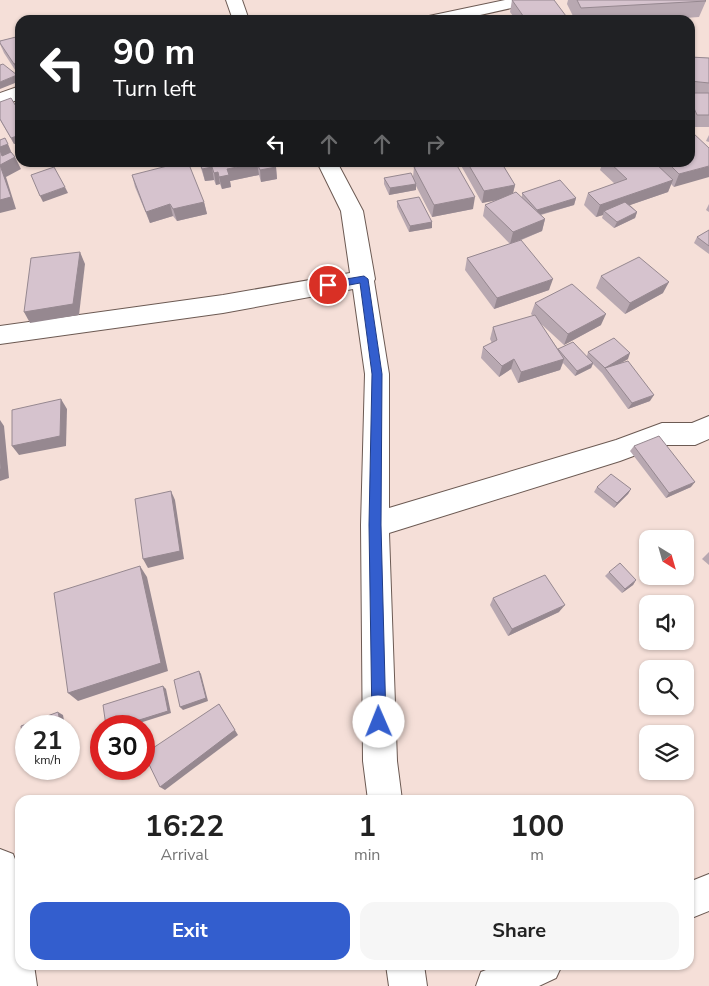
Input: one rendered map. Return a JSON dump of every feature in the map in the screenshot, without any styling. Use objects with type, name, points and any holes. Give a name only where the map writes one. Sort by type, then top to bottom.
[{"type":"street","points":[[234,0],[239,15]]},
{"type":"street","points":[[458,15],[528,0]]},
{"type":"street","points":[[0,100],[15,94]]},
{"type":"street","points":[[330,167],[352,211],[364,279],[377,374],[375,525],[380,761],[384,795]]},
{"type":"street","points":[[0,335],[223,304],[364,279]]},
{"type":"street","points":[[375,525],[620,450],[662,434],[695,434],[709,427]]},
{"type":"street","points":[[0,867],[15,966]]},
{"type":"street","points":[[694,899],[709,892]]},
{"type":"street","points":[[16,970],[18,986]]},
{"type":"street","points":[[406,970],[408,986]]},
{"type":"street","points":[[495,986],[532,970]]},
{"type":"building","points":[[512,0],[554,0],[565,15],[522,15]]},
{"type":"building","points":[[577,0],[705,0],[706,1],[581,8]]},
{"type":"building","points":[[15,37],[15,64],[0,43],[0,41]]},
{"type":"building","points":[[695,57],[709,58],[709,83],[695,82]]},
{"type":"building","points":[[3,64],[15,73],[15,76],[0,82],[0,65]]},
{"type":"building","points":[[695,93],[709,93],[709,115],[697,115],[695,110]]},
{"type":"building","points":[[11,98],[15,105],[15,137],[11,138],[0,119],[0,102]]},
{"type":"building","points":[[695,135],[709,148],[709,166],[679,174],[672,167],[695,167]]},
{"type":"building","points":[[5,138],[8,144],[0,147],[0,140]]},
{"type":"building","points":[[0,150],[2,156],[11,152],[15,157],[0,165]]},
{"type":"building","points":[[0,165],[11,197],[0,200]]},
{"type":"building","points":[[54,167],[65,187],[40,196],[31,175]]},
{"type":"building","points":[[163,167],[190,167],[204,202],[173,209],[170,204],[146,212],[132,175]]},
{"type":"building","points":[[212,167],[237,167],[227,169],[229,175],[219,177],[218,172],[214,173]]},
{"type":"building","points":[[259,167],[276,167],[260,170]]},
{"type":"building","points":[[414,167],[458,167],[475,197],[434,205]]},
{"type":"building","points":[[470,167],[504,167],[515,185],[484,191]]},
{"type":"building","points":[[614,167],[659,167],[673,180],[600,205],[588,193],[627,179]]},
{"type":"building","points":[[411,173],[416,184],[390,188],[384,178]]},
{"type":"building","points":[[560,180],[576,198],[537,210],[522,193]]},
{"type":"building","points":[[516,192],[545,219],[513,232],[485,205]]},
{"type":"building","points":[[419,197],[432,222],[410,226],[397,201]]},
{"type":"building","points":[[625,202],[637,212],[617,222],[604,211]]},
{"type":"building","points":[[709,230],[709,246],[697,237]]},
{"type":"building","points":[[521,240],[553,279],[497,298],[467,258]]},
{"type":"building","points":[[80,252],[73,304],[24,312],[31,258]]},
{"type":"building","points":[[639,257],[669,282],[630,303],[601,276]]},
{"type":"building","points":[[572,284],[606,314],[568,334],[535,303]]},
{"type":"building","points":[[535,315],[564,359],[521,372],[514,359],[502,366],[483,347],[497,340],[493,327]]},
{"type":"building","points":[[614,338],[630,353],[605,368],[588,352]]},
{"type":"building","points":[[573,342],[593,363],[577,371],[558,349]]},
{"type":"building","points":[[628,361],[654,395],[632,403],[605,368]]},
{"type":"building","points":[[61,399],[60,436],[12,446],[12,410]]},
{"type":"building","points":[[659,436],[695,482],[669,493],[634,446]]},
{"type":"building","points":[[611,474],[631,489],[617,503],[597,487]]},
{"type":"building","points":[[171,491],[180,551],[143,559],[135,499]]},
{"type":"building","points":[[620,563],[636,580],[625,589],[609,572]]},
{"type":"building","points":[[140,566],[161,663],[68,693],[54,593]]},
{"type":"building","points":[[545,575],[565,605],[512,629],[493,598]]},
{"type":"building","points":[[199,671],[206,698],[180,707],[174,680]]},
{"type":"building","points":[[163,686],[168,711],[155,715],[104,715],[103,705]]},
{"type":"building","points":[[219,704],[235,730],[160,787],[155,777],[155,747]]},
{"type":"route","points":[[328,285],[364,279],[377,374],[375,525],[379,722]]}]
